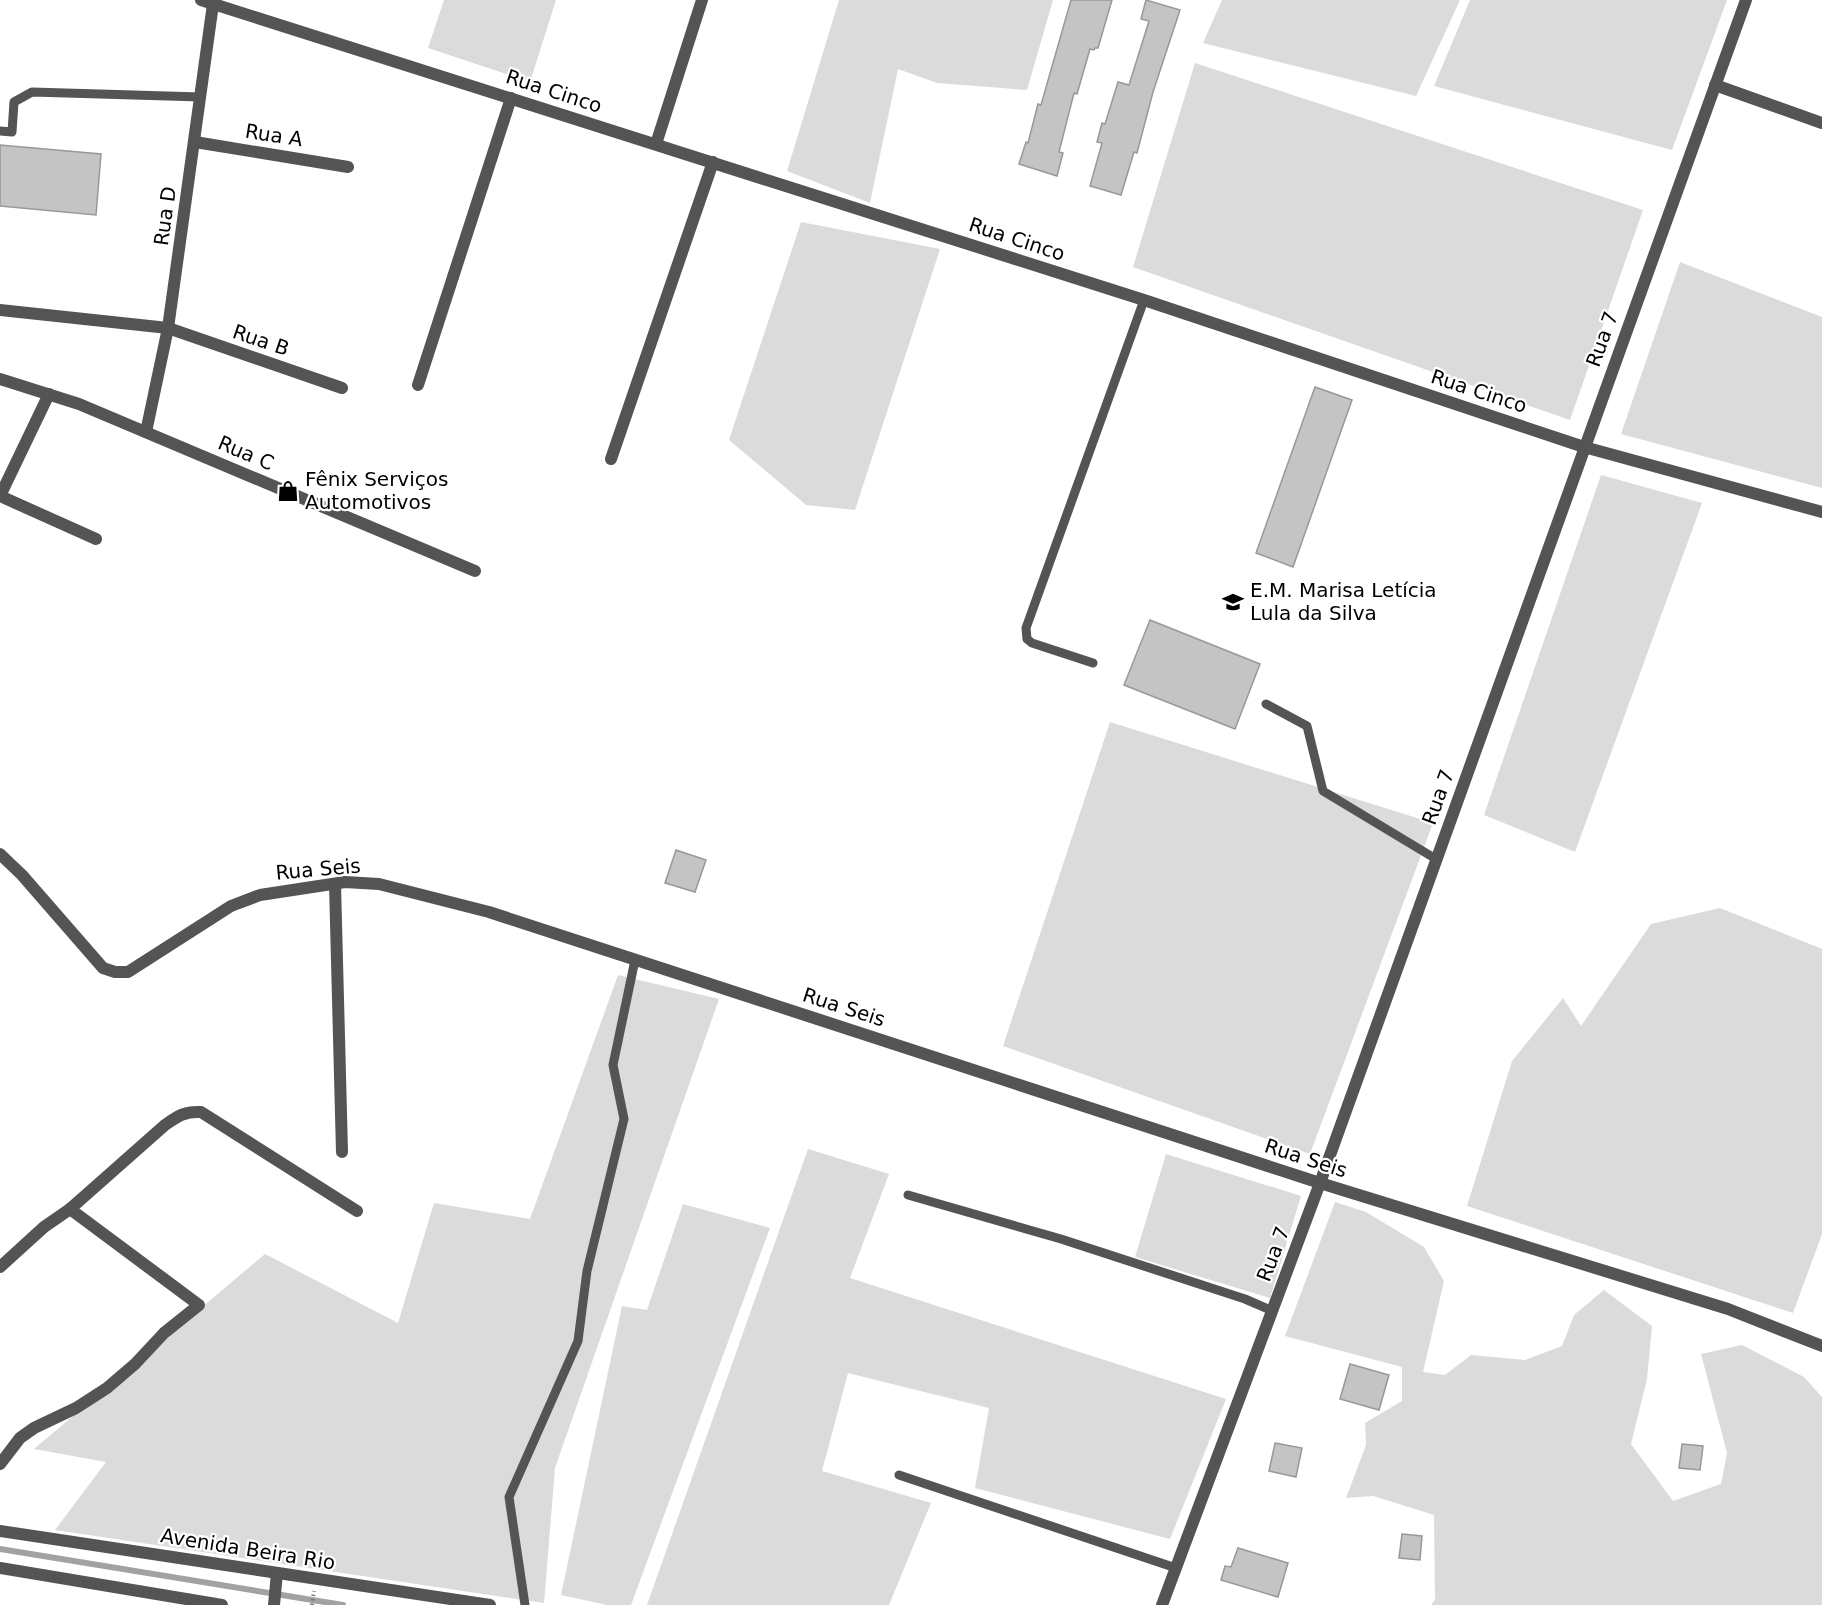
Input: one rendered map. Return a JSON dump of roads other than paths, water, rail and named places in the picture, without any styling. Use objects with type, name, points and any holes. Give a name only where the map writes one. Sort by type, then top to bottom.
[{"type":"street","points":[[656,144],[702,0]]},
{"type":"street","name":"Rua 7","points":[[1162,1605],[1320,1183],[1746,0]]},
{"type":"street","name":"Rua Cinco","points":[[207,2],[1144,300],[1584,447],[1822,512]]},
{"type":"street","name":"Rua D","points":[[146,432],[168,328],[195,142],[201,98],[207,2]]},
{"type":"street","points":[[1715,85],[1822,123]]},
{"type":"street","points":[[418,385],[511,98]]},
{"type":"street","name":"Rua A","points":[[195,142],[348,167]]},
{"type":"street","points":[[611,459],[713,162]]},
{"type":"street","name":"Rua B","points":[[0,310],[168,328],[342,388]]},
{"type":"street","name":"Rua C","points":[[0,378],[79,404],[475,571]]},
{"type":"street","points":[[49,394],[0,496],[96,539]]},
{"type":"street","name":"Rua Seis","points":[[0,854],[22,875],[104,968],[116,972],[128,972],[231,906],[260,895],[345,882],[379,884],[489,912],[1320,1183],[1728,1309],[1822,1346]]},
{"type":"street","points":[[335,884],[342,1152]]},
{"type":"street","points":[[0,1267],[165,1125],[180,1114],[189,1111],[201,1112],[357,1211]]},
{"type":"street","points":[[0,1464],[20,1438],[34,1428],[76,1408],[107,1388],[135,1364],[164,1333],[199,1305],[70,1209]]},
{"type":"street","name":"Avenida Beira Rio","points":[[0,1531],[277,1579],[490,1605]]},
{"type":"street","points":[[0,1568],[222,1605]]},
{"type":"street","points":[[274,1604],[277,1579]]},
{"type":"lane","points":[[0,131],[12,132],[14,102],[32,92],[201,98]]},
{"type":"lane","points":[[1093,663],[1032,643],[1027,639],[1026,628],[1144,300]]},
{"type":"lane","points":[[1266,704],[1307,726],[1323,791],[1436,859]]},
{"type":"lane","points":[[525,1605],[510,1497],[578,1341],[587,1271],[624,1119],[613,1065],[635,960]]},
{"type":"lane","points":[[908,1195],[1061,1239],[1245,1299],[1272,1311]]},
{"type":"lane","points":[[899,1475],[1176,1568]]},
{"type":"waterway","points":[[0,1549],[343,1605]]},
{"type":"place","name":"Fênix Serviços Automotivos","points":[[288,491]]},
{"type":"place","name":"E.M. Marisa Letícia Lula da Silva","points":[[1233,602]]}]
